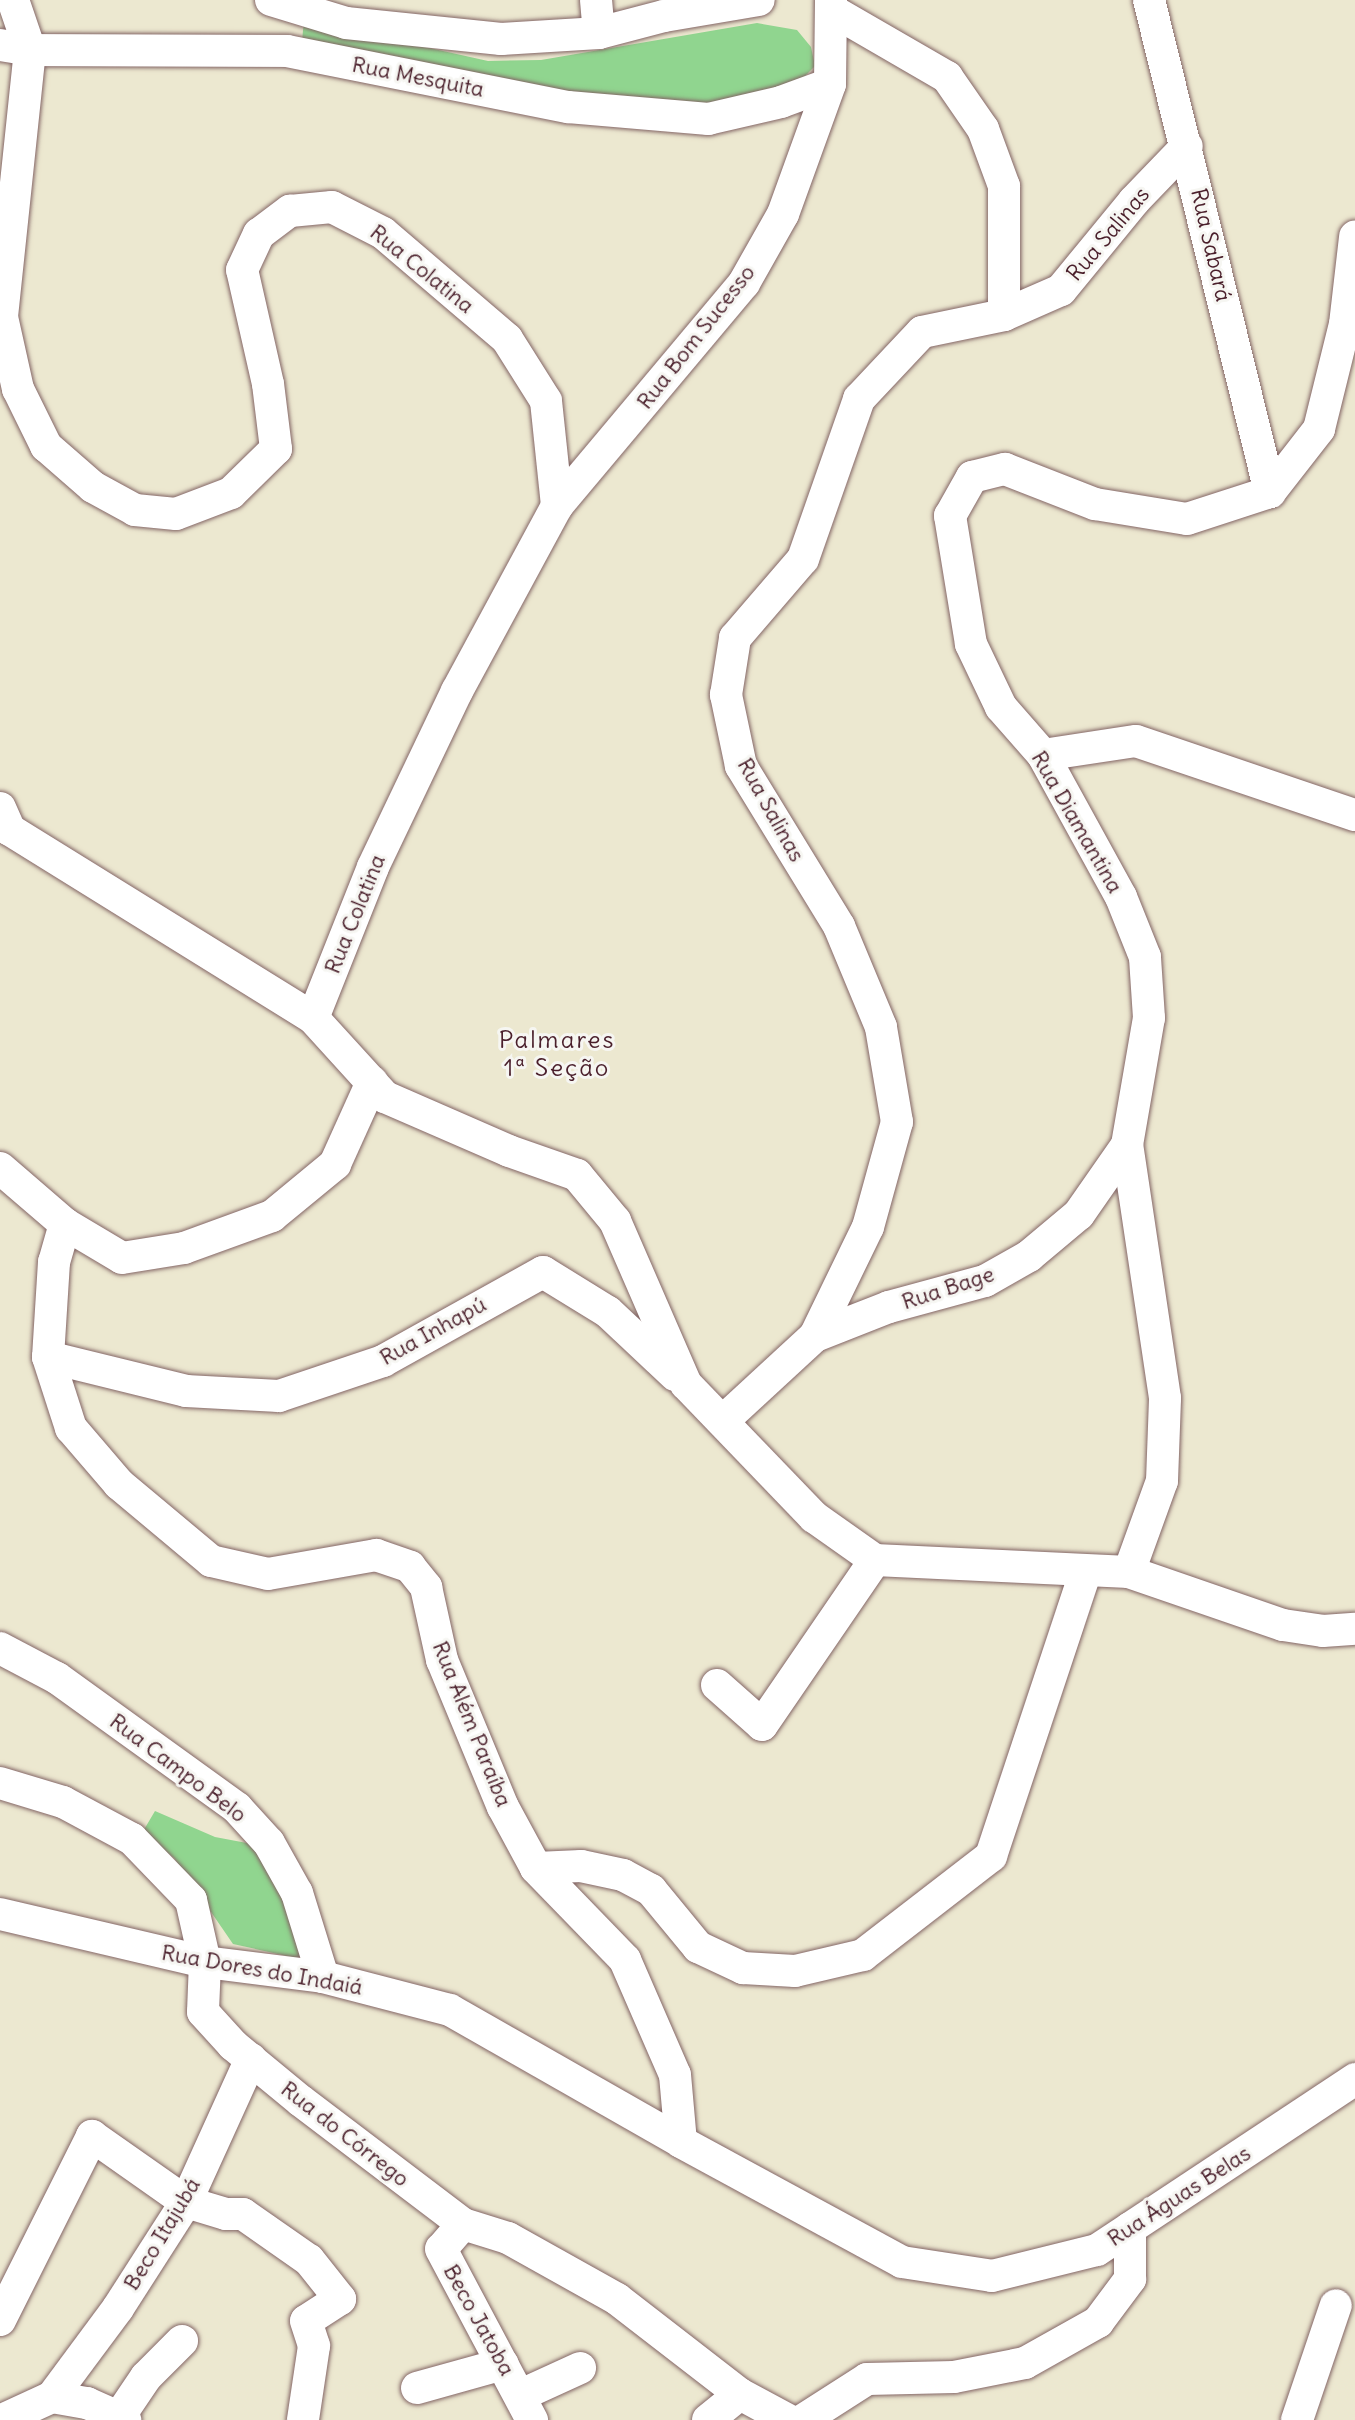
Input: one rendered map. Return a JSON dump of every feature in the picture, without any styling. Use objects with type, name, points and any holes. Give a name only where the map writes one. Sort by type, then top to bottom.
[{"type":"street","name":"Rua Colatina","points":[[13,0],[15,47],[2,317],[18,389],[46,446],[93,487],[135,510],[176,514],[231,493],[276,449],[268,384],[242,270],[259,234],[290,211],[332,207],[383,233],[507,339],[546,401],[557,506],[457,691],[373,867],[313,1018]]},
{"type":"street","points":[[271,0],[346,23],[486,37],[599,33],[664,16],[759,0]]},
{"type":"street","points":[[596,0],[599,33]]},
{"type":"street","name":"Rua Sabará","points":[[1149,0],[1270,492]]},
{"type":"street","name":"Rua Bom Sucesso","points":[[557,506],[744,283],[783,214],[830,84],[832,6]]},
{"type":"street","name":"Rua Bom Sucesso","points":[[832,6],[947,77],[983,129],[1004,186],[1004,315]]},
{"type":"street","name":"Rua Mesquita","points":[[15,47],[287,51],[568,107],[708,119],[781,102],[830,84]]},
{"type":"street","name":"Rua Salinas","points":[[724,1420],[815,1336],[868,1227],[897,1122],[881,1027],[839,926],[741,766],[726,695],[735,638],[803,559],[859,399],[922,332],[1004,315],[1061,290],[1134,201],[1187,146]]},
{"type":"street","points":[[1270,492],[1319,429],[1345,324],[1355,237]]},
{"type":"street","name":"Rua Diamantina","points":[[1129,1572],[1162,1481],[1165,1398],[1127,1145],[1149,1018],[1145,957],[1121,897],[1043,755],[1001,707],[971,644],[950,516],[972,477],[1005,469],[1095,504],[1187,519],[1270,492]]},
{"type":"street","points":[[1043,755],[1136,741],[1355,815]]},
{"type":"street","points":[[3,820],[313,1018],[385,1097],[509,1151],[577,1175],[615,1221],[686,1384],[724,1420],[814,1517],[875,1560],[1129,1572],[1283,1625],[1323,1631],[1355,1629]]},
{"type":"street","points":[[0,1168],[65,1224],[122,1258],[184,1248],[272,1216],[335,1164],[372,1082]]},
{"type":"street","name":"Rua Bage","points":[[815,1336],[889,1307],[985,1281],[1029,1256],[1079,1214],[1127,1145]]},
{"type":"street","name":"Rua Além Paraíba","points":[[65,1224],[54,1262],[48,1357],[71,1428],[119,1484],[211,1561],[268,1574],[376,1555],[410,1567],[426,1587],[442,1660],[503,1807],[536,1868],[625,1960],[675,2075],[681,2142]]},
{"type":"street","name":"Rua Inhapú","points":[[48,1357],[186,1391],[279,1396],[383,1361],[543,1272],[608,1312],[686,1384]]},
{"type":"street","points":[[717,1685],[762,1725],[875,1560]]},
{"type":"street","points":[[536,1868],[581,1866],[623,1875],[651,1890],[698,1947],[743,1968],[795,1971],[863,1955],[928,1908],[991,1856],[1086,1571]]},
{"type":"street","name":"Rua Campo Belo","points":[[0,1648],[57,1678],[237,1808],[269,1843],[297,1893],[323,1977]]},
{"type":"street","name":"Rua do Córrego","points":[[0,1783],[63,1802],[132,1839],[191,1900],[205,1962],[203,2012],[251,2059],[463,2224],[508,2238],[617,2299],[740,2394],[788,2420]]},
{"type":"street","name":"Rua Dores do Indaiá","points":[[0,1914],[205,1962],[323,1977],[450,2010],[681,2142]]},
{"type":"street","name":"Beco Itajubá","points":[[52,2397],[118,2308],[186,2202],[251,2059]]},
{"type":"street","name":"Rua Águas Belas","points":[[681,2142],[902,2262],[992,2276],[1097,2250],[1355,2079]]},
{"type":"street","points":[[0,2320],[92,2136],[186,2202],[226,2214],[243,2214],[309,2260],[340,2299],[306,2321],[314,2346],[303,2420]]},
{"type":"street","name":"Beco Jatoba","points":[[463,2224],[441,2249],[527,2408]]},
{"type":"street","points":[[803,2420],[867,2379],[954,2377],[1025,2363],[1098,2322],[1130,2279],[1130,2228]]},
{"type":"street","points":[[1297,2420],[1336,2305]]},
{"type":"street","points":[[6,2409],[52,2397],[87,2403],[122,2419],[146,2377],[182,2341]]},
{"type":"street","points":[[417,2388],[503,2364]]},
{"type":"street","points":[[527,2408],[580,2368]]},
{"type":"street","points":[[708,2420],[740,2394]]},
{"type":"green space","points":[[304,20],[488,61],[541,60],[757,23],[797,30],[811,47],[815,66],[802,79],[751,100],[659,110],[302,41]]},
{"type":"green space","points":[[155,1811],[215,1837],[258,1845],[284,1892],[305,1960],[233,1944],[174,1858],[142,1833]]},
{"type":"district","name":"Palmares 1ª Seção","points":[[557,1054]]}]
